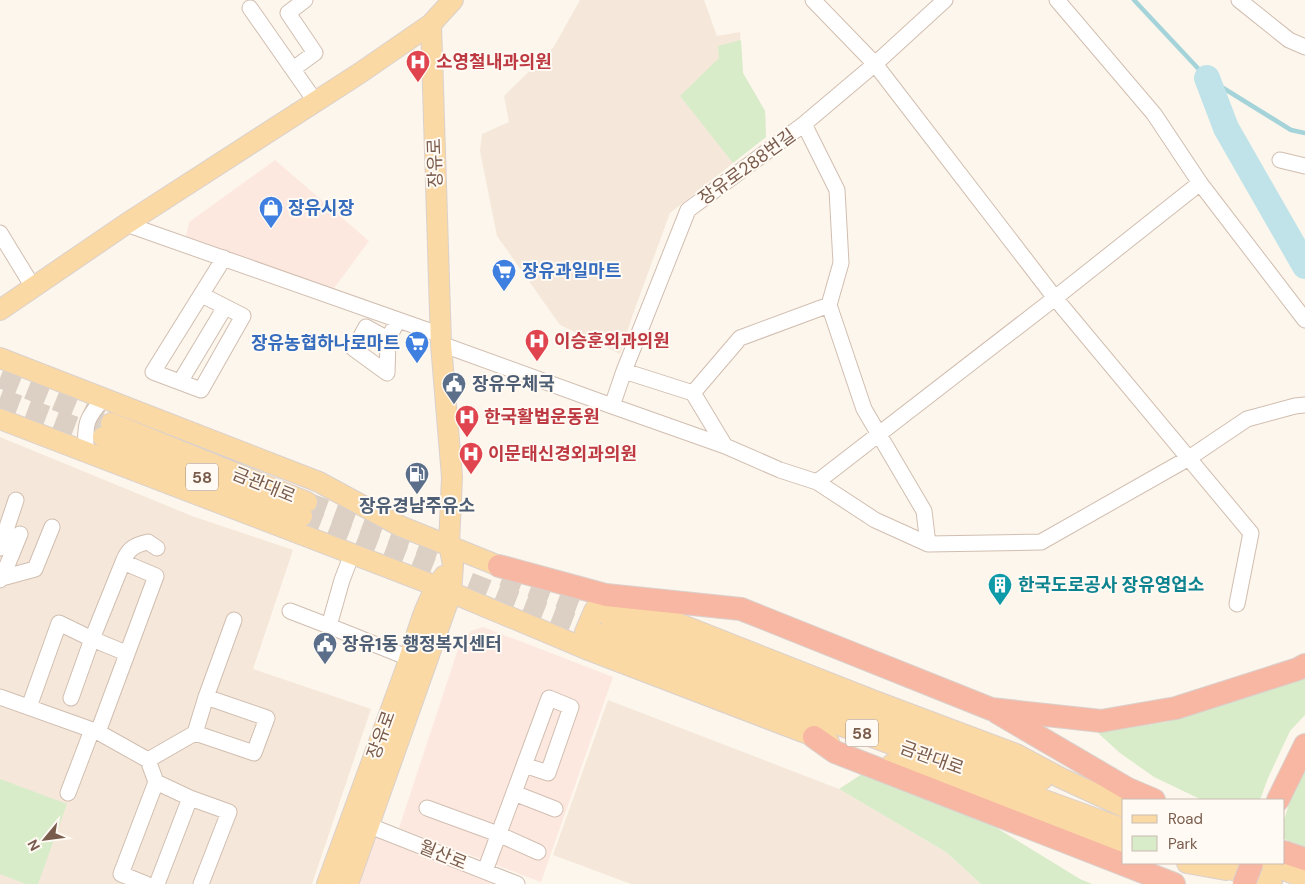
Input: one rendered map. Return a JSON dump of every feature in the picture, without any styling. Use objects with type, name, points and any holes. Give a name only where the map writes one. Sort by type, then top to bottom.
[{"type":"highway","points":[[499,566],[605,615],[741,610],[991,709],[1128,789],[1152,799]]},
{"type":"highway","points":[[991,709],[1101,721],[1176,708],[1298,669],[1305,665]]},
{"type":"highway","points":[[814,737],[835,752],[1122,864]]},
{"type":"highway","points":[[1278,799],[1305,745]]},
{"type":"highway","points":[[1285,852],[1305,859]]},
{"type":"highway","points":[[1123,864],[1174,884]]},
{"type":"main road","points":[[0,310],[126,224],[431,24],[453,0]]},
{"type":"main road","name":"장유로","points":[[348,884],[370,826],[453,565],[448,544],[452,477],[441,340],[431,24]]},
{"type":"main road","points":[[0,358],[319,482],[400,526],[499,566]]},
{"type":"main road","points":[[0,419],[86,452],[303,517],[352,554],[444,590],[591,652],[814,737],[1003,801],[1122,845]]},
{"type":"main road","name":"금관대로","points":[[107,430],[303,517]]},
{"type":"main road","points":[[303,517],[323,501],[319,482]]},
{"type":"main road","name":"장유로","points":[[327,884],[409,658],[423,613],[444,590]]},
{"type":"main road","points":[[591,652],[585,632],[594,611],[875,701],[1016,754],[1122,806]]},
{"type":"main road","name":"금관대로","points":[[605,615],[682,646],[1122,809]]},
{"type":"main road","name":"금관대로","points":[[605,615],[828,721],[1122,828]]},
{"type":"main road","points":[[1192,864],[1246,873]]},
{"type":"main road","points":[[1217,864],[1272,884]]},
{"type":"main road","points":[[1268,864],[1305,878]]},
{"type":"street","points":[[293,69],[315,53],[288,13],[305,0]]},
{"type":"street","points":[[813,0],[875,64],[1055,298],[1251,533],[1237,604]]},
{"type":"street","name":"장유로288번길","points":[[612,406],[688,210],[804,124],[875,64],[945,0]]},
{"type":"street","points":[[1058,0],[1154,114],[1200,183],[1305,320]]},
{"type":"street","points":[[1239,0],[1289,40],[1305,47]]},
{"type":"street","points":[[250,8],[315,101]]},
{"type":"street","points":[[804,124],[837,190],[841,263],[829,305],[864,409],[924,511],[928,544]]},
{"type":"street","points":[[1280,160],[1305,166]]},
{"type":"street","points":[[817,482],[1200,183]]},
{"type":"street","points":[[126,224],[398,320],[441,340],[612,406],[725,446],[780,470],[817,482],[875,520],[928,544],[1041,542],[1189,458],[1248,419],[1305,405]]},
{"type":"street","points":[[0,233],[33,287]]},
{"type":"street","points":[[202,295],[243,316],[200,390],[153,372],[224,258]]},
{"type":"street","points":[[694,393],[740,338],[829,305]]},
{"type":"street","points":[[180,382],[225,306]]},
{"type":"street","points":[[388,339],[398,320]]},
{"type":"street","points":[[624,371],[694,393],[725,446]]},
{"type":"street","points":[[86,452],[85,428],[92,412],[106,398]]},
{"type":"street","points":[[0,548],[16,500]]},
{"type":"street","points":[[1,579],[36,569],[52,527]]},
{"type":"street","points":[[1,579],[20,534]]},
{"type":"street","points":[[71,698],[92,639],[127,552],[137,545],[148,542],[157,548]]},
{"type":"street","points":[[329,626],[342,580],[352,554]]},
{"type":"street","points":[[68,793],[95,731],[156,576],[122,562]]},
{"type":"street","points":[[290,611],[409,658]]},
{"type":"street","points":[[148,760],[195,733],[234,620]]},
{"type":"street","points":[[29,707],[59,623],[126,653]]},
{"type":"street","points":[[0,697],[95,731],[148,760],[156,782],[117,879],[146,884]]},
{"type":"street","points":[[195,733],[254,753],[267,718],[206,697]]},
{"type":"street","points":[[485,871],[524,765]]},
{"type":"street","points":[[156,782],[190,798],[229,812],[201,884]]},
{"type":"street","points":[[514,793],[555,809]]},
{"type":"street","points":[[157,884],[190,798]]},
{"type":"street","points":[[427,808],[498,834],[538,852]]},
{"type":"street","name":"월산로","points":[[370,826],[517,884]]},
{"type":"shaded area","points":[[580,0],[704,0],[717,36],[740,32],[743,73],[765,111],[766,137],[670,213],[620,354],[560,325],[497,236],[480,151],[482,134],[509,122],[504,96],[553,48]]},
{"type":"shaded area","name":"장유시장","points":[[275,160],[369,241],[332,291],[186,236],[189,222]]},
{"type":"shaded area","points":[[0,437],[192,516],[293,550],[253,669],[371,709],[312,884],[0,884]]},
{"type":"shaded area","points":[[483,627],[613,677],[541,882],[399,828],[460,643],[471,631]]},
{"type":"shaded area","points":[[608,700],[839,789],[946,852],[981,884],[631,884],[553,855]]},
{"type":"shaded area","points":[[375,834],[519,884],[354,884]]},
{"type":"green space","points":[[741,40],[743,73],[765,111],[766,137],[733,163],[680,96],[719,58],[718,46]]},
{"type":"green space","points":[[1305,676],[1305,715],[1290,731],[1260,799],[1200,799],[1154,777],[1120,753],[1098,733],[1166,722]]},
{"type":"green space","points":[[1305,766],[1305,847],[1285,839],[1285,817],[1296,781]]},
{"type":"green space","points":[[862,774],[982,819],[1080,879],[1092,884],[981,884],[946,852],[839,789]]},
{"type":"green space","points":[[0,779],[67,804],[38,884],[26,884],[0,874]]},
{"type":"waterway","points":[[1134,0],[1207,78],[1291,130],[1305,133]]},
{"type":"waterway","points":[[1207,78],[1226,128],[1305,266]]},
{"type":"tunnel","points":[[0,378],[111,423]]},
{"type":"tunnel","points":[[0,398],[103,437]]},
{"type":"tunnel","points":[[307,502],[443,553]]},
{"type":"tunnel","points":[[302,516],[600,634]]},
{"type":"tunnel","points":[[503,576],[608,616]]},
{"type":"place","name":"소영철내과의원","points":[[418,83]]},
{"type":"place","name":"장유시장","points":[[271,229]]},
{"type":"place","name":"장유과일마트","points":[[504,292]]},
{"type":"place","name":"이승훈외과의원","points":[[537,362]]},
{"type":"place","name":"장유농협하나로마트","points":[[417,364]]},
{"type":"place","name":"장유우체국","points":[[454,405]]},
{"type":"place","name":"한국활법운동원","points":[[467,438]]},
{"type":"place","name":"이문태신경외과의원","points":[[471,475]]},
{"type":"place","name":"장유경남주유소","points":[[417,495]]},
{"type":"place","name":"한국도로공사 장유영업소","points":[[1000,606]]},
{"type":"place","name":"장유1동 행정복지센터","points":[[325,665]]}]
